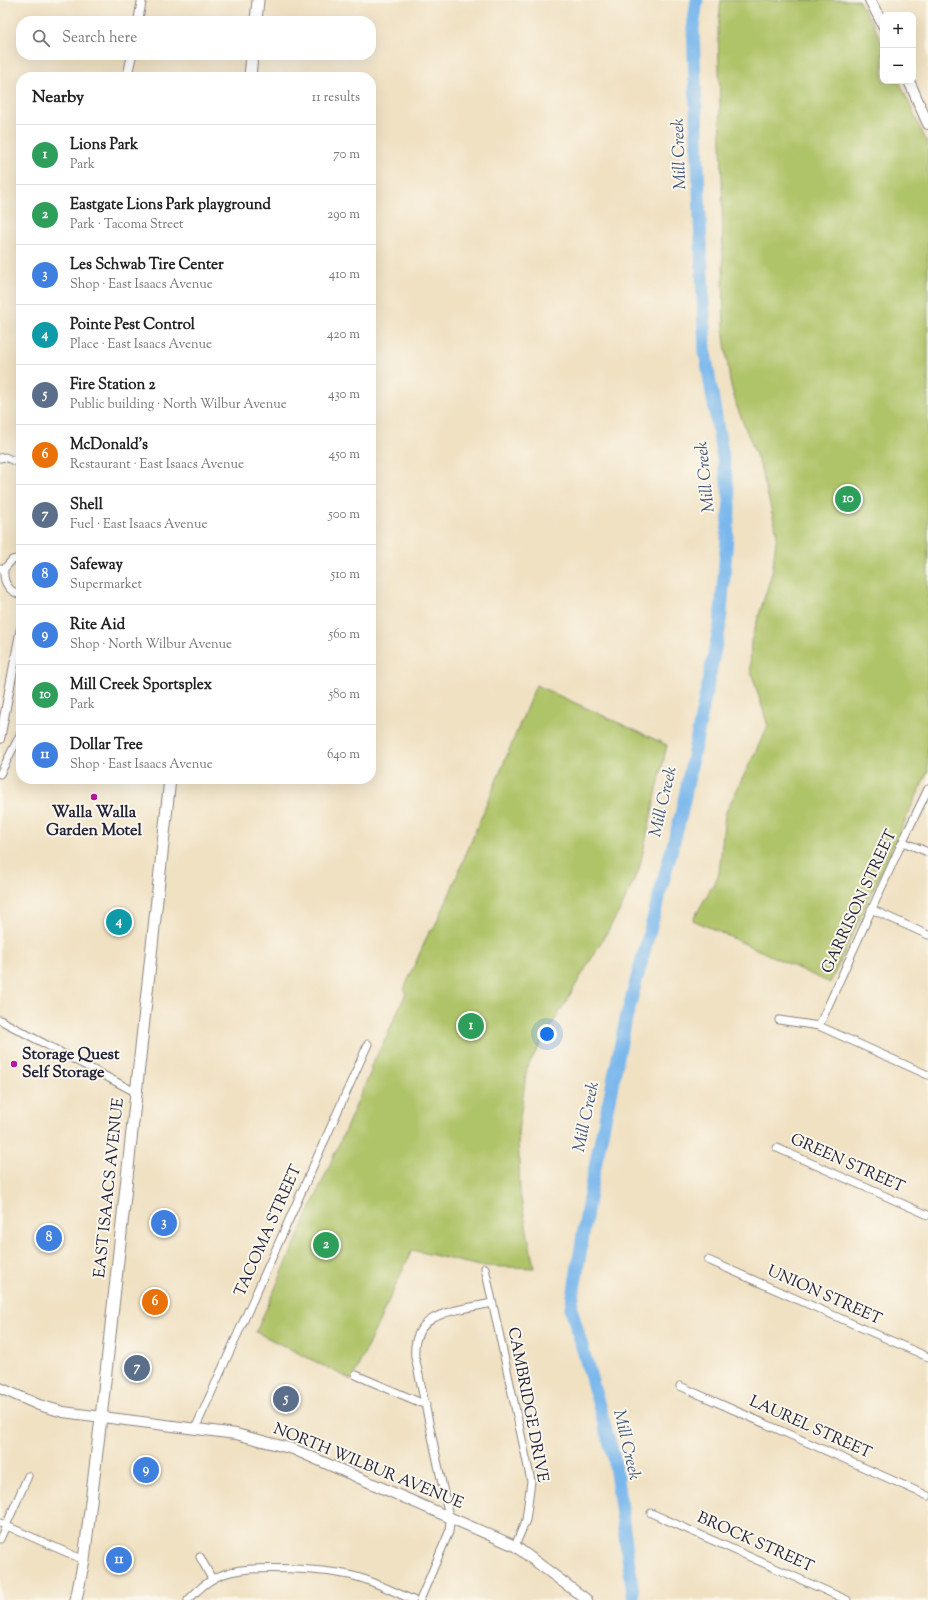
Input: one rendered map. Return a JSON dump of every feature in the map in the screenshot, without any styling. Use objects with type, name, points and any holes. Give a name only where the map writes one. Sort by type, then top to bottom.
[{"type":"main road","points":[[256,16],[258,0]]},
{"type":"main road","points":[[870,0],[880,19]]},
{"type":"main road","points":[[250,72],[252,60]]},
{"type":"main road","points":[[910,84],[928,124]]},
{"type":"main road","name":"EAST ISAACS AVENUE","points":[[76,1600],[84,1560],[102,1418],[169,784]]},
{"type":"main road","name":"NORTH WILBUR AVENUE","points":[[0,1388],[46,1408],[102,1418],[236,1434],[287,1447],[450,1516],[515,1546],[587,1600]]},
{"type":"street","points":[[139,16],[142,0]]},
{"type":"street","points":[[128,72],[131,60]]},
{"type":"street","points":[[0,458],[5,457],[16,462]]},
{"type":"street","points":[[16,559],[12,560],[2,569],[6,586],[9,590],[16,593]]},
{"type":"street","points":[[0,739],[16,654]]},
{"type":"street","points":[[0,774],[16,743]]},
{"type":"street","name":"GARRISON STREET","points":[[819,1026],[871,909],[928,789]]},
{"type":"street","points":[[903,842],[928,852]]},
{"type":"street","points":[[871,909],[928,935]]},
{"type":"street","points":[[0,1020],[137,1093]]},
{"type":"street","points":[[779,1020],[819,1026],[928,1075]]},
{"type":"street","name":"TACOMA STREET","points":[[195,1429],[368,1044]]},
{"type":"street","name":"GREEN STREET","points":[[776,1148],[928,1215]]},
{"type":"street","name":"UNION STREET","points":[[708,1260],[928,1357]]},
{"type":"street","name":"CAMBRIDGE DRIVE","points":[[485,1268],[531,1481],[526,1520],[515,1546]]},
{"type":"street","points":[[420,1600],[449,1532],[450,1516],[415,1352],[416,1338],[418,1331],[429,1319],[492,1303]]},
{"type":"street","points":[[356,1376],[426,1405]]},
{"type":"street","name":"LAUREL STREET","points":[[680,1386],[928,1496]]},
{"type":"street","points":[[0,1539],[3,1524],[28,1476]]},
{"type":"street","name":"BROCK STREET","points":[[652,1512],[847,1600]]},
{"type":"street","points":[[3,1524],[84,1560]]},
{"type":"street","points":[[200,1557],[212,1579]]},
{"type":"street","points":[[188,1600],[212,1579],[226,1573],[254,1569],[333,1572],[358,1577],[413,1600]]},
{"type":"green space","points":[[721,0],[858,0],[873,24],[880,39],[880,84],[900,84],[928,145],[928,771],[830,983],[693,920],[719,874],[725,814],[768,726],[750,668],[751,641],[772,573],[777,533],[760,465],[737,407],[730,382],[724,336],[718,29]]},
{"type":"green space","points":[[536,685],[667,745],[639,870],[619,912],[527,1067],[518,1132],[520,1193],[534,1268],[479,1266],[412,1250],[352,1380],[256,1332],[372,1069],[370,1068],[384,1042],[406,993],[404,989],[430,930],[433,930],[447,900]]},
{"type":"waterway","name":"Mill Creek","points":[[634,1600],[614,1458],[571,1308],[592,1181],[626,1019],[681,815],[720,625],[730,500],[705,352],[693,28],[697,0]]},
{"type":"place","name":"Mill Creek Sportsplex","points":[[848,499]]},
{"type":"place","name":"Walla Walla Garden Motel","points":[[94,797]]},
{"type":"place","name":"Pointe Pest Control","points":[[119,922]]},
{"type":"place","name":"Lions Park","points":[[471,1026]]},
{"type":"place","name":"Storage Quest Self Storage","points":[[14,1064]]},
{"type":"place","name":"Les Schwab Tire Center","points":[[164,1223]]},
{"type":"place","name":"Safeway","points":[[49,1238]]},
{"type":"place","name":"Eastgate Lions Park playground","points":[[326,1245]]},
{"type":"place","name":"McDonald's","points":[[155,1302]]},
{"type":"place","name":"Shell","points":[[137,1368]]},
{"type":"place","name":"Fire Station 2","points":[[286,1399]]},
{"type":"place","name":"Rite Aid","points":[[146,1470]]},
{"type":"place","name":"Dollar Tree","points":[[119,1560]]}]
